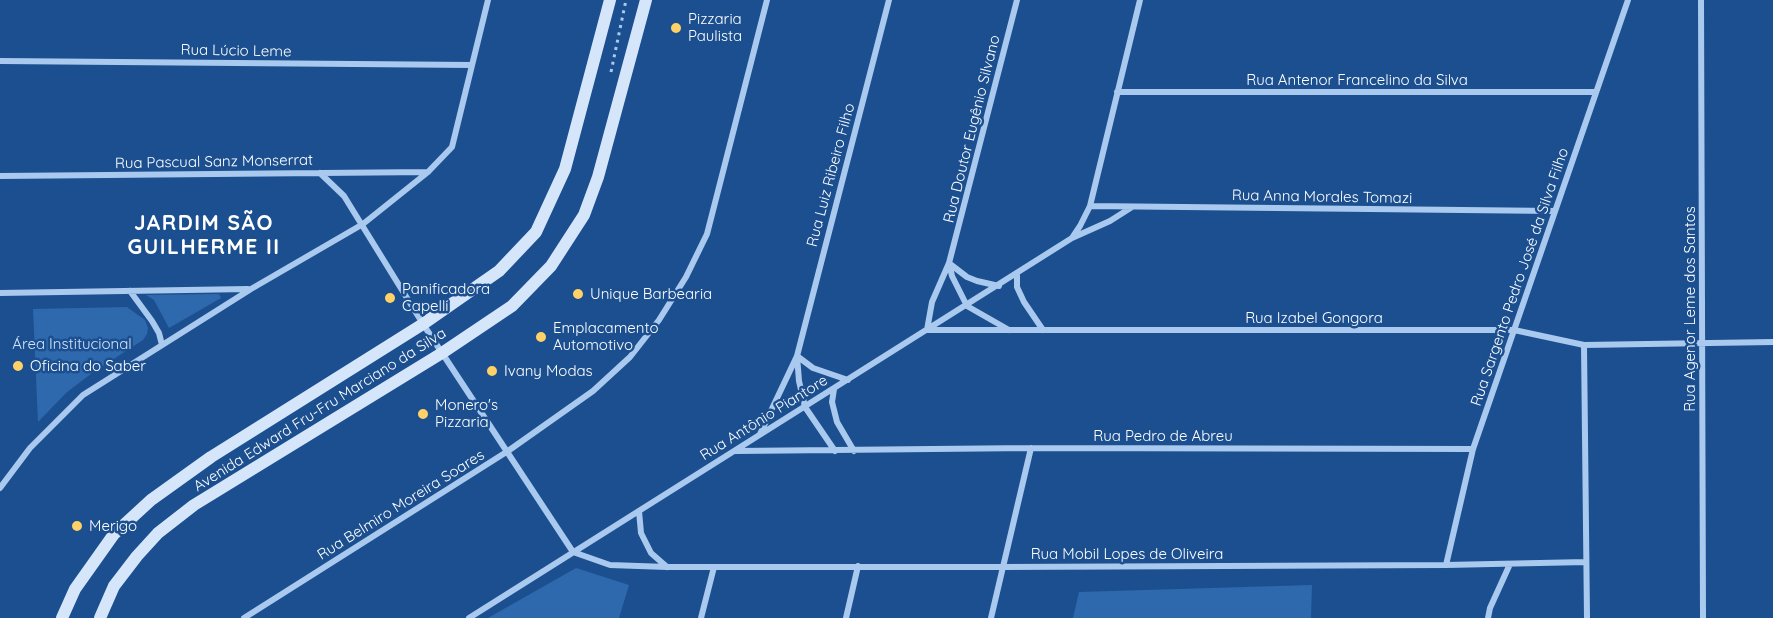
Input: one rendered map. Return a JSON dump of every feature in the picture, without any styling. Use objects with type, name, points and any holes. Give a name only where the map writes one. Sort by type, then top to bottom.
[{"type":"main road","name":"Avenida Edward Fru-Fru Marciano da Silva","points":[[62,618],[75,589],[114,534],[151,500],[211,457],[423,324],[499,271],[536,232],[565,169],[610,0]]},
{"type":"main road","name":"Avenida Edward Fru-Fru Marciano da Silva","points":[[100,618],[114,586],[158,533],[194,505],[442,353],[512,306],[551,266],[584,215],[598,177],[646,0]]},
{"type":"street","points":[[0,488],[30,448],[83,395],[250,289],[363,224],[428,172],[452,147],[488,0]]},
{"type":"street","name":"Rua Belmiro Moreira Soares","points":[[244,618],[507,451],[593,391],[630,357],[659,320],[686,277],[707,234],[767,0]]},
{"type":"street","name":"Rua Luiz Ribeiro Filho","points":[[760,435],[797,356],[889,0]]},
{"type":"street","name":"Rua Doutor Eugênio Silvano","points":[[927,330],[932,302],[950,263],[1017,0]]},
{"type":"street","name":"Rua Antônio Piantore","points":[[1072,238],[1090,206],[1140,0]]},
{"type":"street","name":"Rua Sargento Pedro José da Silva Filho","points":[[1446,565],[1473,449],[1628,0]]},
{"type":"street","name":"Rua Agenor Leme dos Santos","points":[[1701,0],[1703,618]]},
{"type":"street","name":"Rua Lúcio Leme","points":[[0,61],[472,65]]},
{"type":"street","name":"Rua Antenor Francelino da Silva","points":[[1117,92],[1596,92]]},
{"type":"street","name":"Rua Pascual Sanz Monserrat","points":[[0,176],[428,172]]},
{"type":"street","points":[[320,173],[344,196],[363,224],[423,324],[573,552]]},
{"type":"street","name":"Rua Anna Morales Tomazi","points":[[1090,206],[1555,211]]},
{"type":"street","name":"Rua Antônio Piantore","points":[[469,618],[1072,238],[1110,221],[1132,207]]},
{"type":"street","points":[[950,263],[967,277],[999,286]]},
{"type":"street","points":[[950,263],[952,276],[967,306]]},
{"type":"street","points":[[1017,274],[1017,287],[1024,302],[1044,330]]},
{"type":"street","points":[[0,293],[250,289]]},
{"type":"street","points":[[130,291],[152,321],[159,333],[162,345]]},
{"type":"street","name":"Rua Izabel Gongora","points":[[967,306],[1009,330]]},
{"type":"street","name":"Rua Izabel Gongora","points":[[927,330],[1514,330],[1584,345],[1773,342]]},
{"type":"street","points":[[1584,345],[1587,618]]},
{"type":"street","points":[[797,356],[813,368],[848,380]]},
{"type":"street","name":"Rua Luiz Ribeiro Filho","points":[[797,356],[799,381],[805,407]]},
{"type":"street","points":[[834,388],[832,402],[837,423],[854,451]]},
{"type":"street","points":[[805,407],[835,451]]},
{"type":"street","points":[[991,618],[1031,448]]},
{"type":"street","name":"Rua Pedro de Abreu","points":[[734,451],[1031,448],[1473,449]]},
{"type":"street","points":[[639,511],[641,533],[651,553],[668,567]]},
{"type":"street","name":"Rua Mobil Lopes de Oliveira","points":[[573,552],[610,565],[668,567],[1446,565],[1586,561]]},
{"type":"street","points":[[1488,618],[1510,564]]},
{"type":"street","points":[[846,618],[858,566]]},
{"type":"street","points":[[701,618],[714,567]]},
{"type":"green space","points":[[219,294],[221,298],[169,328],[154,300],[146,295]]},
{"type":"green space","name":"Área Institucional","points":[[127,307],[145,320],[148,328],[143,340],[66,393],[38,422],[33,309]]},
{"type":"green space","points":[[576,568],[629,585],[619,618],[488,618]]},
{"type":"green space","points":[[1312,585],[1311,618],[1073,618],[1079,592]]},
{"type":"place","name":"Pizzaria Paulista","points":[[676,28]]},
{"type":"place","name":"Unique Barbearia","points":[[578,294]]},
{"type":"place","name":"Panificadora Capelli","points":[[390,298]]},
{"type":"place","name":"Emplacamento Automotivo","points":[[541,337]]},
{"type":"place","name":"Oficina do Saber","points":[[18,366]]},
{"type":"place","name":"Ivany Modas","points":[[492,371]]},
{"type":"place","name":"Monero's Pizzaria","points":[[423,414]]},
{"type":"place","name":"Merigo","points":[[77,526]]},
{"type":"district","name":"JARDIM SÃO GUILHERME II","points":[[204,236]]}]
